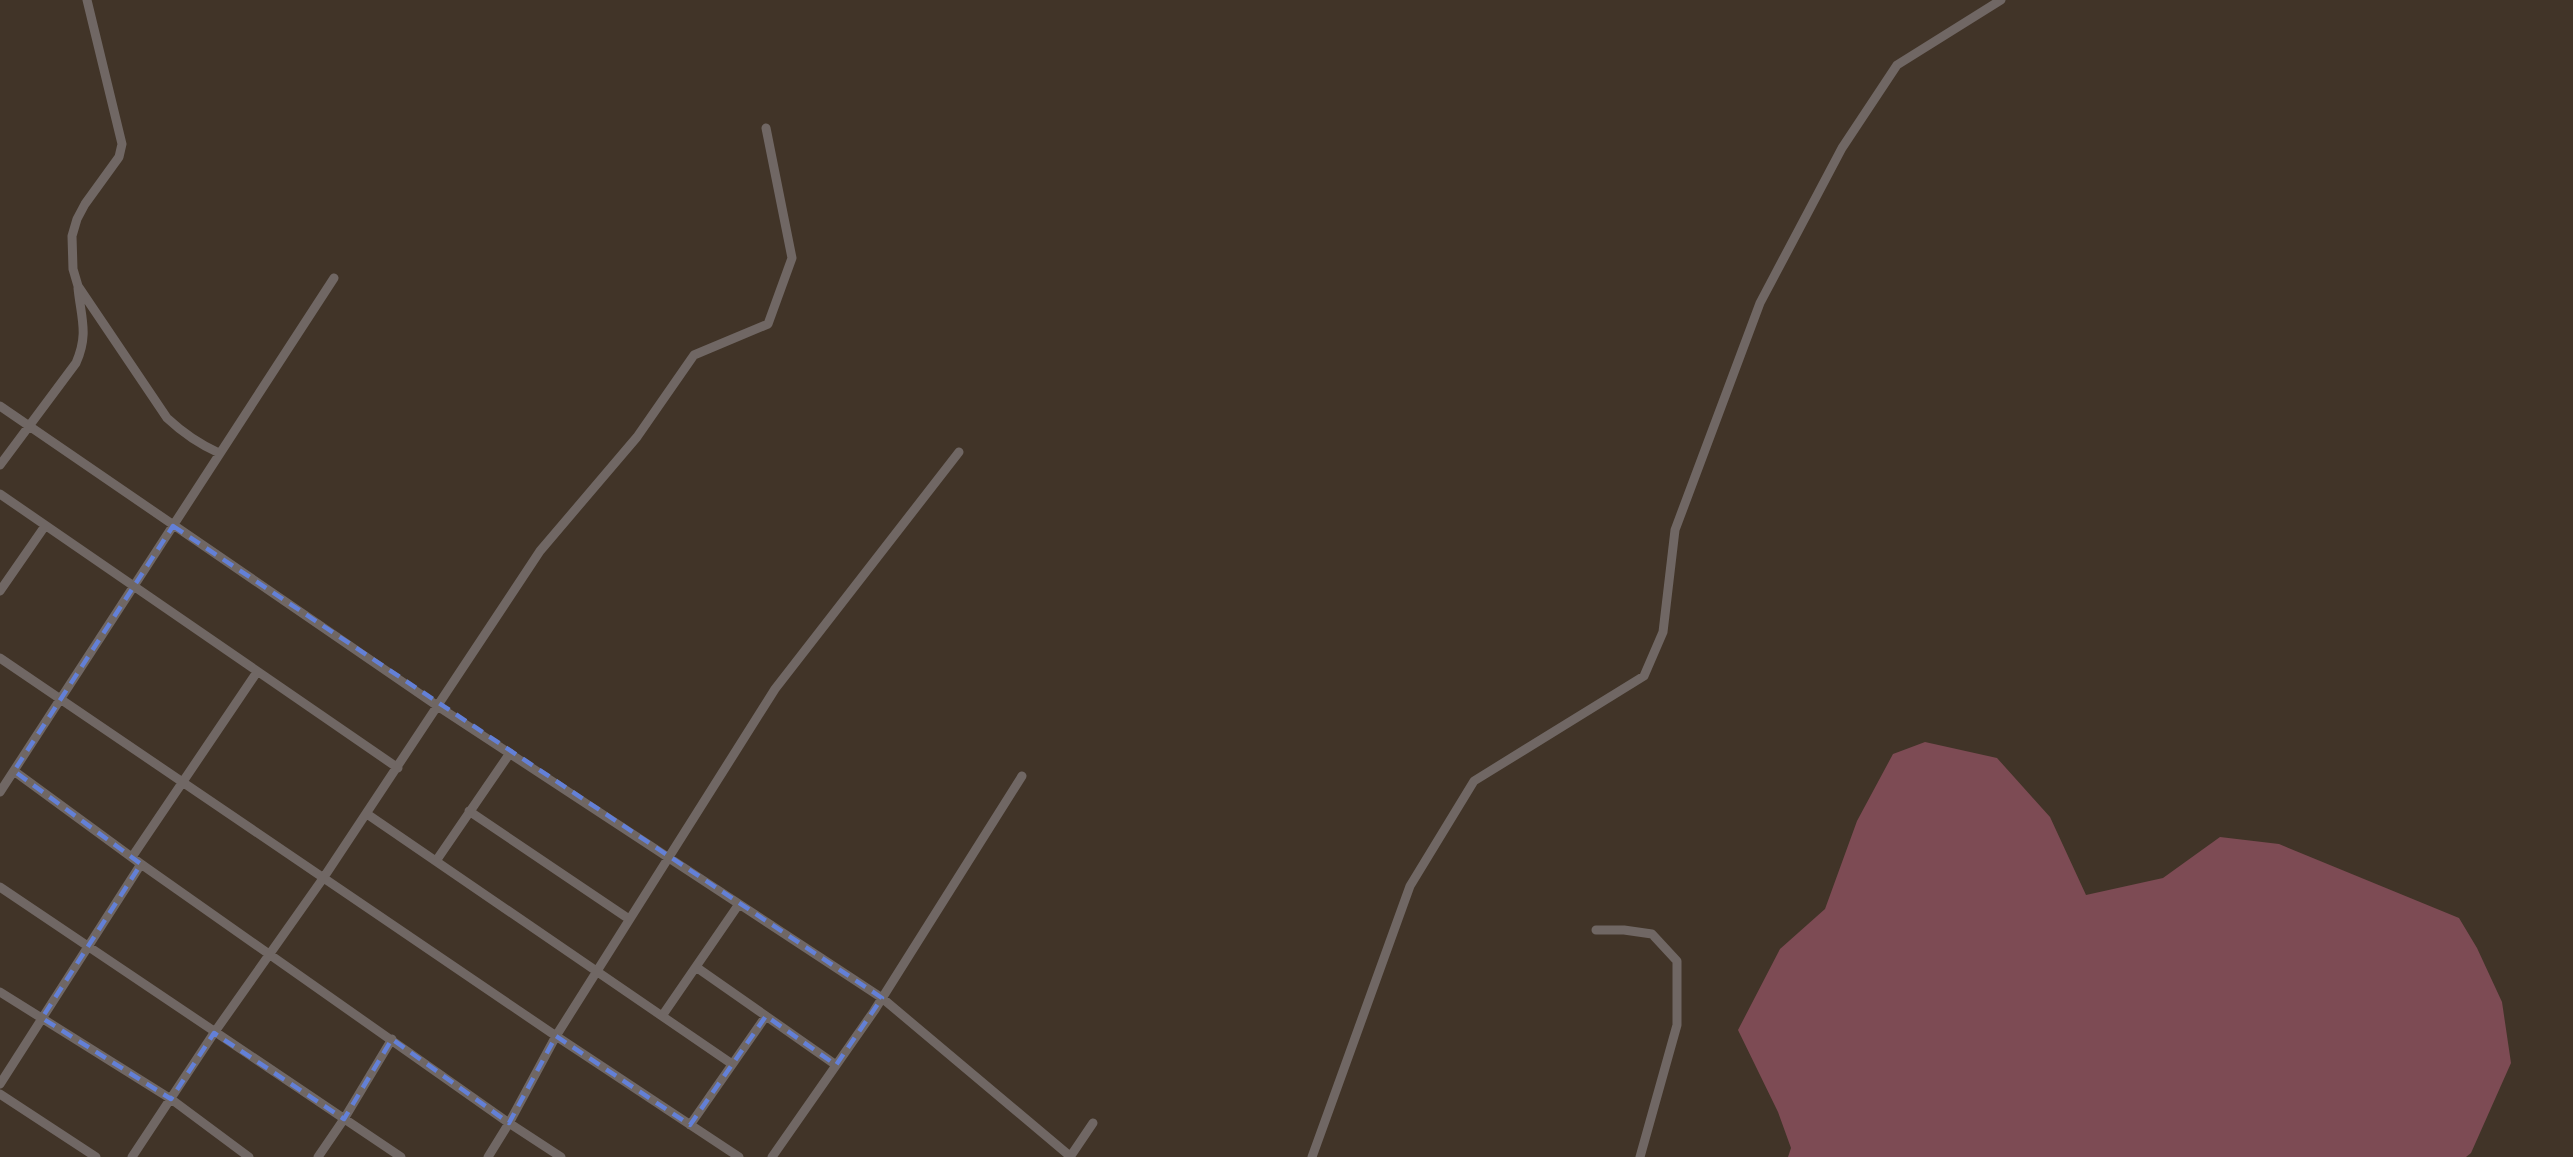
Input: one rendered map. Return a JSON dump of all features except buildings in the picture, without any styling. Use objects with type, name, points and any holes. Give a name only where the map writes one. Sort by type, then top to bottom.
[{"type":"street","points":[[0,465],[76,363],[81,352],[85,330],[71,253],[72,236],[85,204],[119,157],[122,144],[87,0]]},
{"type":"street","points":[[1312,1157],[1410,886],[1474,781],[1644,676],[1664,632],[1675,530],[1760,303],[1842,148],[1897,65],[2001,0]]},
{"type":"street","points":[[132,1157],[214,1033],[272,954],[398,768],[540,551],[637,437],[694,355],[768,324],[792,258],[766,128]]},
{"type":"street","points":[[0,792],[334,278]]},
{"type":"street","points":[[78,286],[167,417],[191,439],[219,453]]},
{"type":"street","points":[[0,406],[439,707],[882,998],[1070,1157],[1093,1123]]},
{"type":"street","points":[[488,1157],[556,1036],[775,689],[958,452]]},
{"type":"street","points":[[0,495],[398,768]]},
{"type":"street","points":[[0,591],[45,526]]},
{"type":"street","points":[[0,658],[556,1036],[739,1157]]},
{"type":"street","points":[[132,857],[257,672]]},
{"type":"street","points":[[436,861],[510,753]]},
{"type":"street","points":[[14,771],[141,864],[509,1123],[561,1157]]},
{"type":"street","points":[[772,1157],[882,998],[1022,776]]},
{"type":"street","points":[[469,811],[629,919]]},
{"type":"street","points":[[367,814],[732,1064]]},
{"type":"street","points":[[0,1084],[141,864]]},
{"type":"street","points":[[0,887],[401,1157]]},
{"type":"street","points":[[662,1016],[739,904]]},
{"type":"street","points":[[1596,930],[1624,930],[1652,934],[1677,961],[1677,1025],[1640,1157]]},
{"type":"street","points":[[696,967],[836,1065]]},
{"type":"street","points":[[0,992],[171,1099],[249,1157]]},
{"type":"street","points":[[690,1125],[766,1016]]},
{"type":"street","points":[[318,1157],[344,1119],[392,1039]]},
{"type":"street","points":[[0,1094],[96,1157]]},
{"type":"highlighted area","points":[[173,526],[882,998],[836,1065],[766,1016],[690,1125],[556,1036],[509,1123],[392,1039],[344,1119],[214,1033],[171,1099],[42,1018],[141,864],[14,771]]},
{"type":"shaded area","points":[[1925,742],[1997,758],[2050,817],[2086,895],[2163,878],[2220,837],[2279,844],[2459,918],[2477,948],[2502,1002],[2511,1063],[2471,1153],[2466,1157],[1788,1157],[1791,1148],[1778,1112],[1738,1030],[1780,949],[1825,909],[1857,821],[1893,754]]}]
